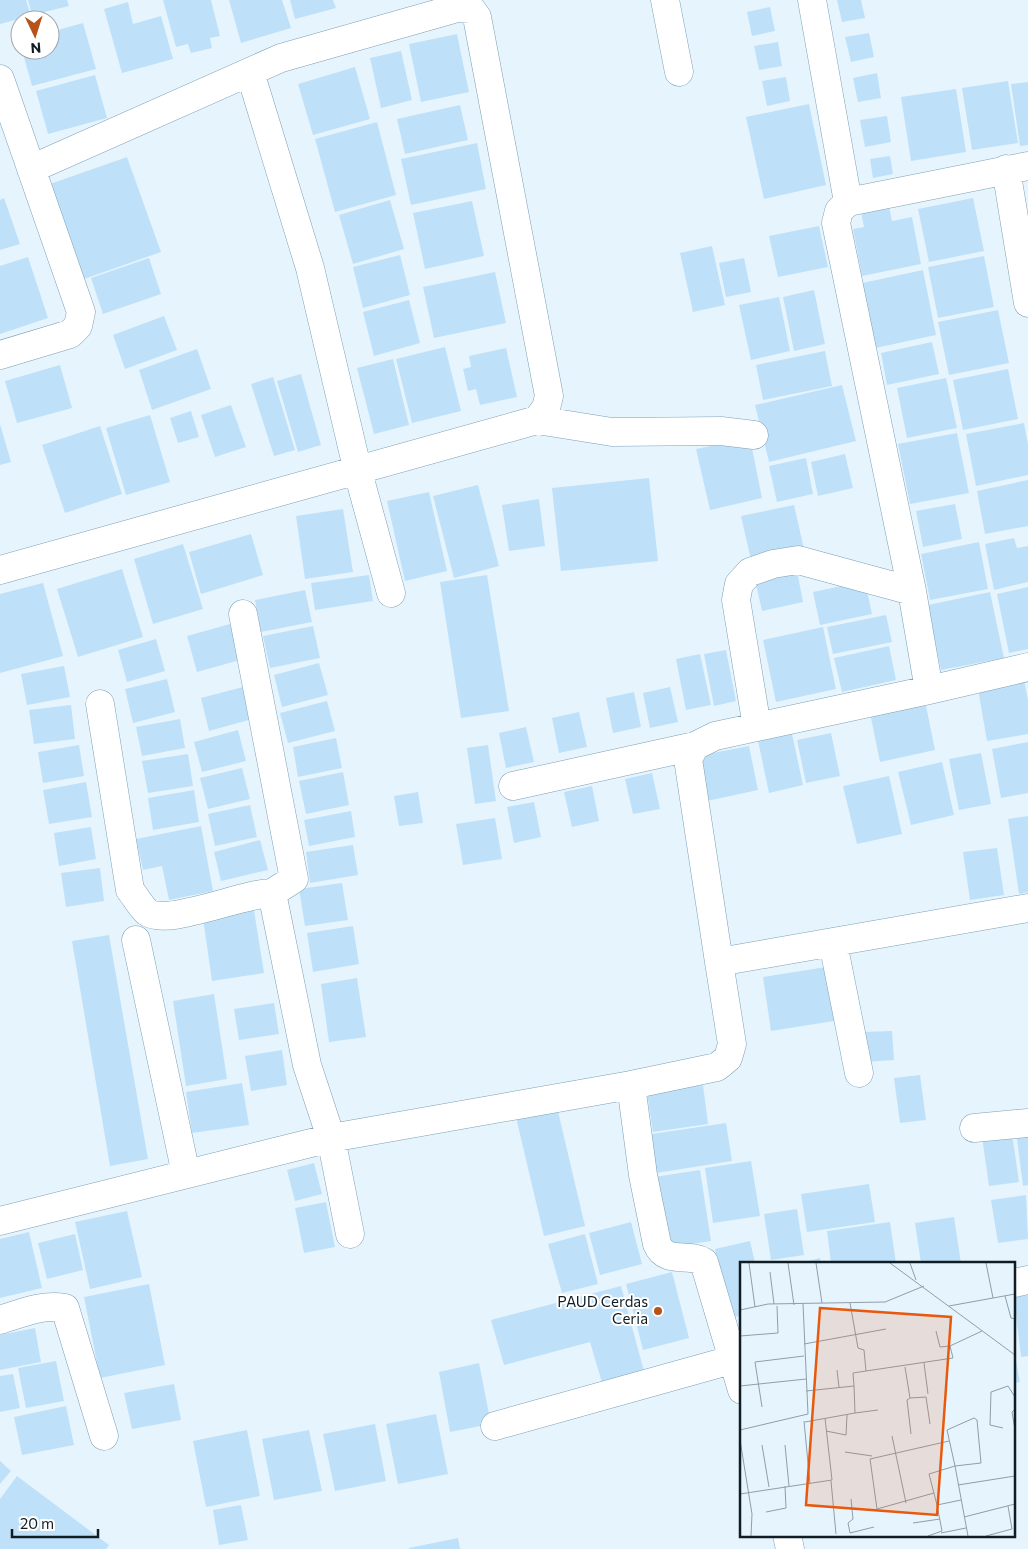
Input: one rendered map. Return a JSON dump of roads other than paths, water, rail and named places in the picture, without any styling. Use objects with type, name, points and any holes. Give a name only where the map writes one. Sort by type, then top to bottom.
[{"type":"street","points":[[665,0],[679,72]]},
{"type":"street","points":[[812,0],[848,202]]},
{"type":"street","points":[[31,169],[281,58],[456,8],[470,10],[477,17],[549,396],[546,408],[536,420]]},
{"type":"street","points":[[250,72],[310,268],[358,472],[391,593]]},
{"type":"street","points":[[0,79],[81,312],[78,326],[70,334],[0,355]]},
{"type":"street","points":[[930,690],[912,591],[836,223],[838,211],[848,202],[1017,168],[1028,303]]},
{"type":"street","points":[[0,570],[358,472],[536,420],[612,432],[721,431],[754,435]]},
{"type":"street","points":[[757,727],[736,600],[739,584],[750,572],[773,564],[798,560],[912,591]]},
{"type":"street","points":[[100,704],[130,890],[147,912],[157,915],[183,914],[261,893],[272,894],[294,879],[243,614]]},
{"type":"street","points":[[513,786],[695,746],[714,736],[1028,667]]},
{"type":"street","points":[[0,1221],[331,1138],[631,1085],[717,1067],[728,1058],[732,1044],[688,759],[695,746]]},
{"type":"street","points":[[272,894],[307,1065],[331,1138],[350,1234]]},
{"type":"street","points":[[719,962],[1028,908]]},
{"type":"street","points":[[136,940],[186,1174]]},
{"type":"street","points":[[833,942],[859,1073]]},
{"type":"street","points":[[631,1085],[643,1175],[657,1244],[660,1251],[666,1256],[698,1258],[704,1262],[737,1358],[740,1377]]},
{"type":"street","points":[[974,1128],[1028,1123]]},
{"type":"street","points":[[0,1320],[38,1308],[51,1306],[65,1308],[104,1436]]},
{"type":"street","points":[[496,1426],[737,1358]]},
{"type":"street","points":[[787,1536],[790,1549]]},
{"type":"place","name":"PAUD Cerdas Ceria","points":[[658,1311]]}]
